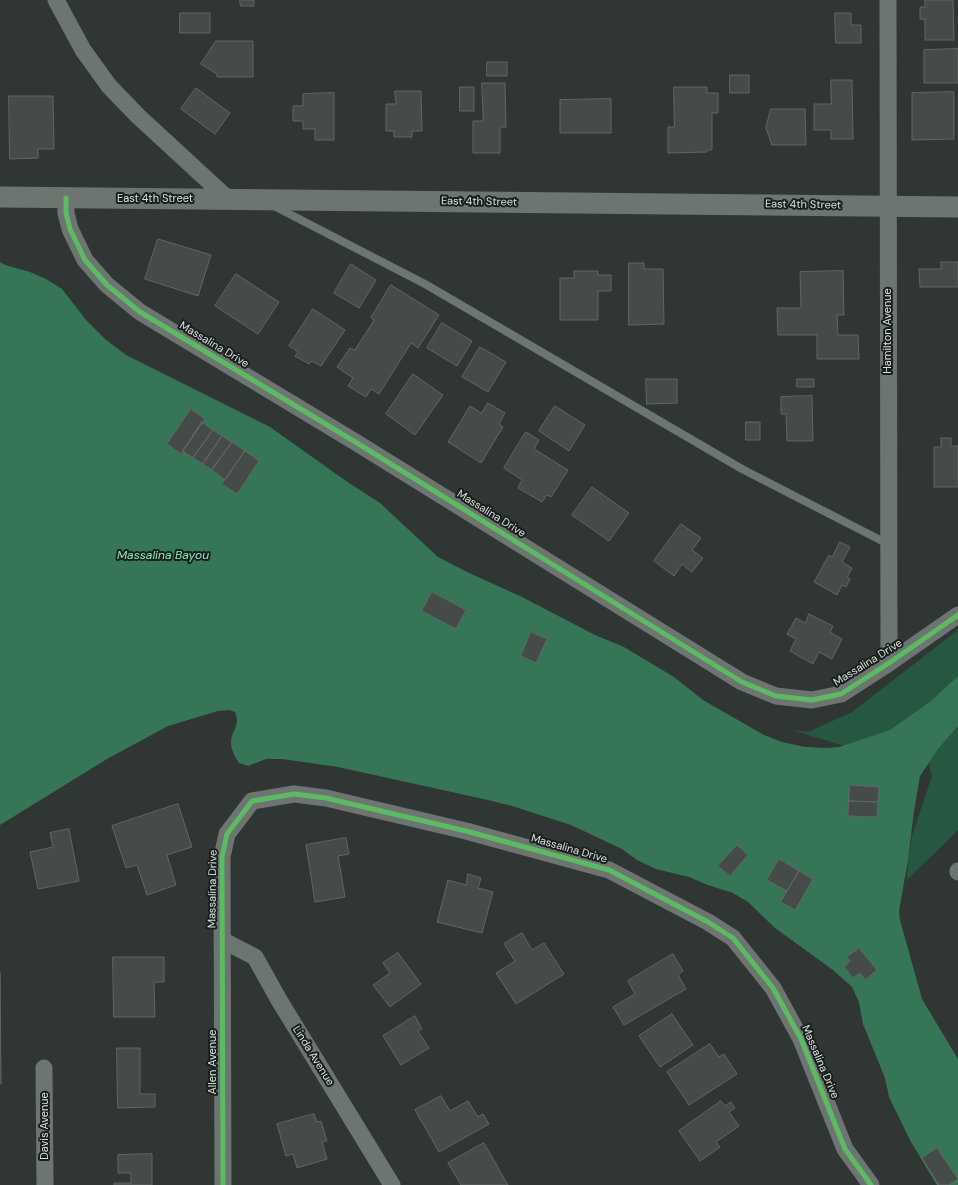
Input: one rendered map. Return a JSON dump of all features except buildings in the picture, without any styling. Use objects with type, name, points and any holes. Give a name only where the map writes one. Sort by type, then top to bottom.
[{"type":"street","points":[[56,0],[83,50],[109,86],[138,116],[228,199]]},
{"type":"street","name":"Hamilton Avenue","points":[[888,0],[889,663]]},
{"type":"street","name":"East 4th Street","points":[[0,197],[958,207]]},
{"type":"street","name":"Massalina Drive","points":[[66,198],[66,213],[70,229],[85,260],[107,285],[140,312],[357,443],[742,682],[776,696],[812,700],[841,694],[958,615]]},
{"type":"street","name":"Massalina Drive","points":[[222,940],[222,857],[227,834],[252,801],[294,794],[326,798],[466,831],[609,870],[708,922],[733,938],[773,988],[801,1039],[845,1149],[871,1185]]},
{"type":"street","name":"Allen Avenue","points":[[222,940],[223,1185]]},
{"type":"street","name":"Linda Avenue","points":[[222,940],[255,957],[279,1000],[392,1185]]},
{"type":"street","name":"Davis Avenue","points":[[44,1068],[45,1185]]},
{"type":"lane","points":[[264,200],[425,284],[742,469],[888,544]]},
{"type":"shaded area","points":[[958,630],[958,830],[907,880],[908,860],[912,836],[932,776],[926,753],[861,751],[792,730],[808,732],[852,712]]},
{"type":"water","name":"Massalina Bayou","points":[[0,262],[5,265],[30,272],[46,279],[62,289],[86,320],[105,339],[126,355],[270,427],[346,481],[380,503],[438,557],[522,597],[595,635],[624,647],[674,677],[703,700],[764,735],[782,742],[805,747],[839,747],[890,730],[931,701],[958,676],[958,726],[938,749],[920,776],[899,911],[900,920],[922,999],[958,1059],[958,1185],[937,1185],[911,1142],[889,1097],[885,1078],[863,1024],[859,1002],[852,987],[833,970],[775,928],[748,902],[733,893],[689,877],[656,869],[637,860],[622,849],[571,825],[488,800],[338,767],[282,759],[266,759],[248,766],[239,763],[232,751],[231,746],[231,739],[237,717],[235,712],[229,710],[218,711],[168,726],[107,759],[0,825]]},
{"type":"cycle path","points":[[66,198],[66,213],[70,229],[85,260],[107,285],[140,312],[357,443],[742,682],[776,696],[812,700],[841,694],[958,615]]},
{"type":"cycle path","points":[[223,1185],[222,857],[227,834],[252,801],[294,794],[326,798],[466,831],[609,870],[708,922],[733,938],[773,988],[801,1039],[845,1149],[871,1185]]}]
